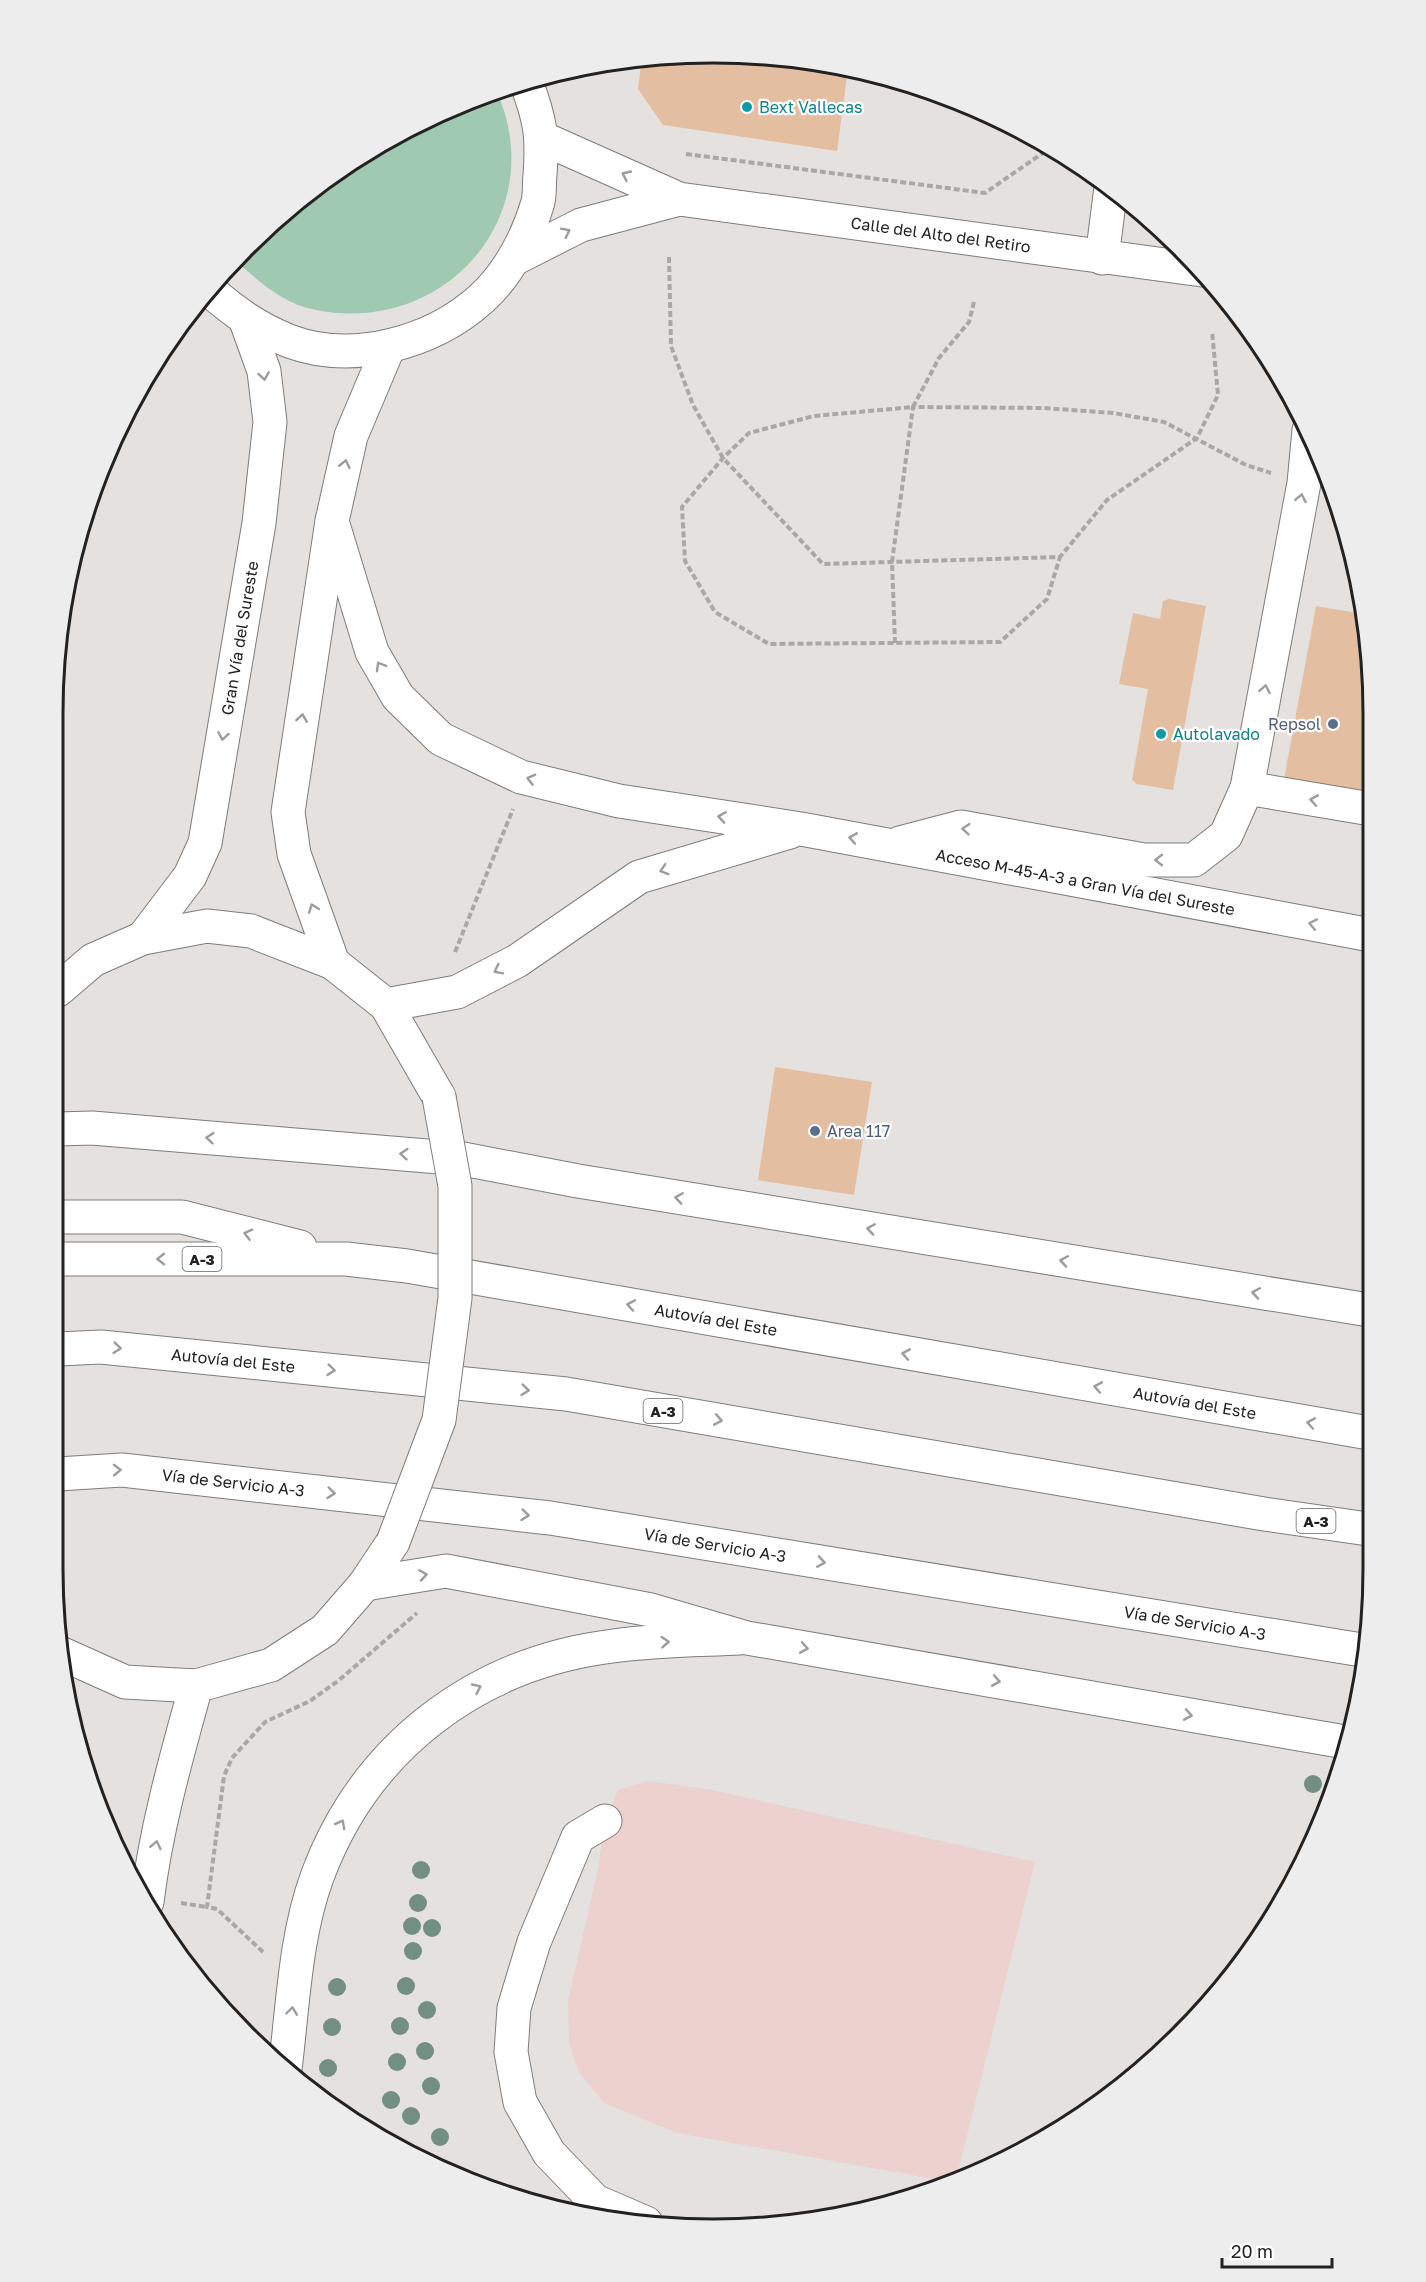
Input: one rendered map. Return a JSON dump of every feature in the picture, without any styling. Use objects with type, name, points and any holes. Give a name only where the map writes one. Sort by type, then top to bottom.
[{"type":"main road","points":[[215,295],[246,321],[291,342],[340,351],[389,346],[438,329],[481,299],[514,258],[538,201],[541,128],[546,85]]},
{"type":"main road","points":[[529,90],[541,128]]},
{"type":"main road","name":"Calle del Alto del Retiro","points":[[541,128],[679,199],[1187,268]]},
{"type":"main road","points":[[1102,258],[1110,198]]},
{"type":"main road","name":"Calle del Alto del Retiro","points":[[514,258],[581,225],[679,199]]},
{"type":"main road","name":"Gran Vía del Sureste","points":[[143,938],[190,876],[205,843],[255,546],[270,422],[264,370],[246,321]]},
{"type":"main road","points":[[333,963],[294,854],[288,812],[332,521],[351,436],[389,346]]},
{"type":"main road","points":[[890,845],[961,827],[1144,860],[1194,860],[1226,835],[1247,788],[1304,483],[1307,450]]},
{"type":"main road","name":"Acceso M-45-A-3 a Gran Vía del Sureste","points":[[332,521],[372,652],[398,698],[441,739],[521,777],[619,801],[801,829],[1363,934]]},
{"type":"main road","points":[[1247,788],[1363,808]]},
{"type":"main road","points":[[386,1005],[457,992],[517,961],[639,877],[801,829]]},
{"type":"main road","points":[[63,986],[93,960],[143,938],[207,926],[251,931],[333,963],[386,1005],[439,1097],[454,1186],[455,1298],[439,1420],[393,1542],[365,1584],[325,1630],[271,1665],[196,1686],[124,1682],[69,1657]]},
{"type":"main road","points":[[63,1129],[92,1128],[463,1159],[578,1181],[1363,1309]]},
{"type":"main road","points":[[63,1217],[182,1217],[345,1259]]},
{"type":"main road","name":"Autovía del Este","points":[[63,1259],[345,1259],[538,1288],[1363,1432]]},
{"type":"main road","name":"Autovía del Este","points":[[63,1349],[101,1347],[566,1394],[1252,1512],[1363,1528]]},
{"type":"main road","name":"Vía de Servicio A-3","points":[[63,1474],[122,1470],[550,1518],[1358,1649]]},
{"type":"main road","points":[[365,1584],[446,1571],[651,1610],[747,1638],[1340,1741]]},
{"type":"main road","points":[[286,2060],[301,1947],[317,1877],[341,1823],[393,1751],[434,1715],[470,1691],[551,1659],[611,1646],[747,1638]]},
{"type":"main road","points":[[150,1894],[152,1863],[168,1784],[196,1686]]},
{"type":"main road","points":[[605,1821],[578,1837],[534,1942],[514,2008],[511,2052],[520,2102],[549,2153],[595,2201],[620,2212]]},
{"type":"path","points":[[686,153],[985,193],[1043,153]]},
{"type":"path","points":[[669,257],[670,346],[693,405],[723,458],[824,564],[1060,557]]},
{"type":"path","points":[[895,643],[892,562],[913,407],[939,358],[969,322],[974,302]]},
{"type":"path","points":[[1212,331],[1218,395],[1197,438],[1107,500],[1060,557],[1047,599],[1000,642],[769,644],[715,612],[685,561],[682,507],[723,458],[749,433],[814,416],[913,407],[1044,408],[1113,413],[1164,422],[1197,438],[1245,465],[1304,483]]},
{"type":"path","points":[[452,960],[513,809]]},
{"type":"path","points":[[264,1954],[217,1909],[207,1907],[224,1776],[232,1758],[265,1722],[310,1701],[338,1682],[373,1653],[388,1637],[410,1622],[417,1614],[418,1576]]},
{"type":"shaded area","points":[[648,1781],[712,1790],[1035,1862],[958,2171],[937,2179],[677,2133],[604,2103],[579,2072],[569,2044],[568,2001],[599,1864],[605,1821],[618,1790]]},
{"type":"green space","points":[[499,99],[510,136],[510,180],[498,220],[476,256],[445,284],[407,304],[364,313],[304,307],[293,303],[263,284],[241,266],[284,224],[317,197],[388,150],[464,112]]},
{"type":"building","name":"Bext Vallecas","points":[[670,64],[756,64],[847,77],[837,151],[663,125],[638,89],[641,67]]},
{"type":"building","name":"Autolavado","points":[[1169,599],[1206,606],[1173,790],[1137,784],[1132,780],[1148,689],[1119,684],[1133,613],[1160,619],[1163,601]]},
{"type":"building","name":"Repsol","points":[[1316,606],[1355,613],[1362,670],[1363,792],[1284,779]]},
{"type":"building","name":"Area 117","points":[[775,1067],[872,1082],[854,1195],[758,1180]]},
{"type":"place","name":"Bext Vallecas","points":[[747,107]]},
{"type":"place","name":"Repsol","points":[[1333,724]]},
{"type":"place","name":"Autolavado","points":[[1161,734]]},
{"type":"place","name":"Area 117","points":[[815,1131]]}]
